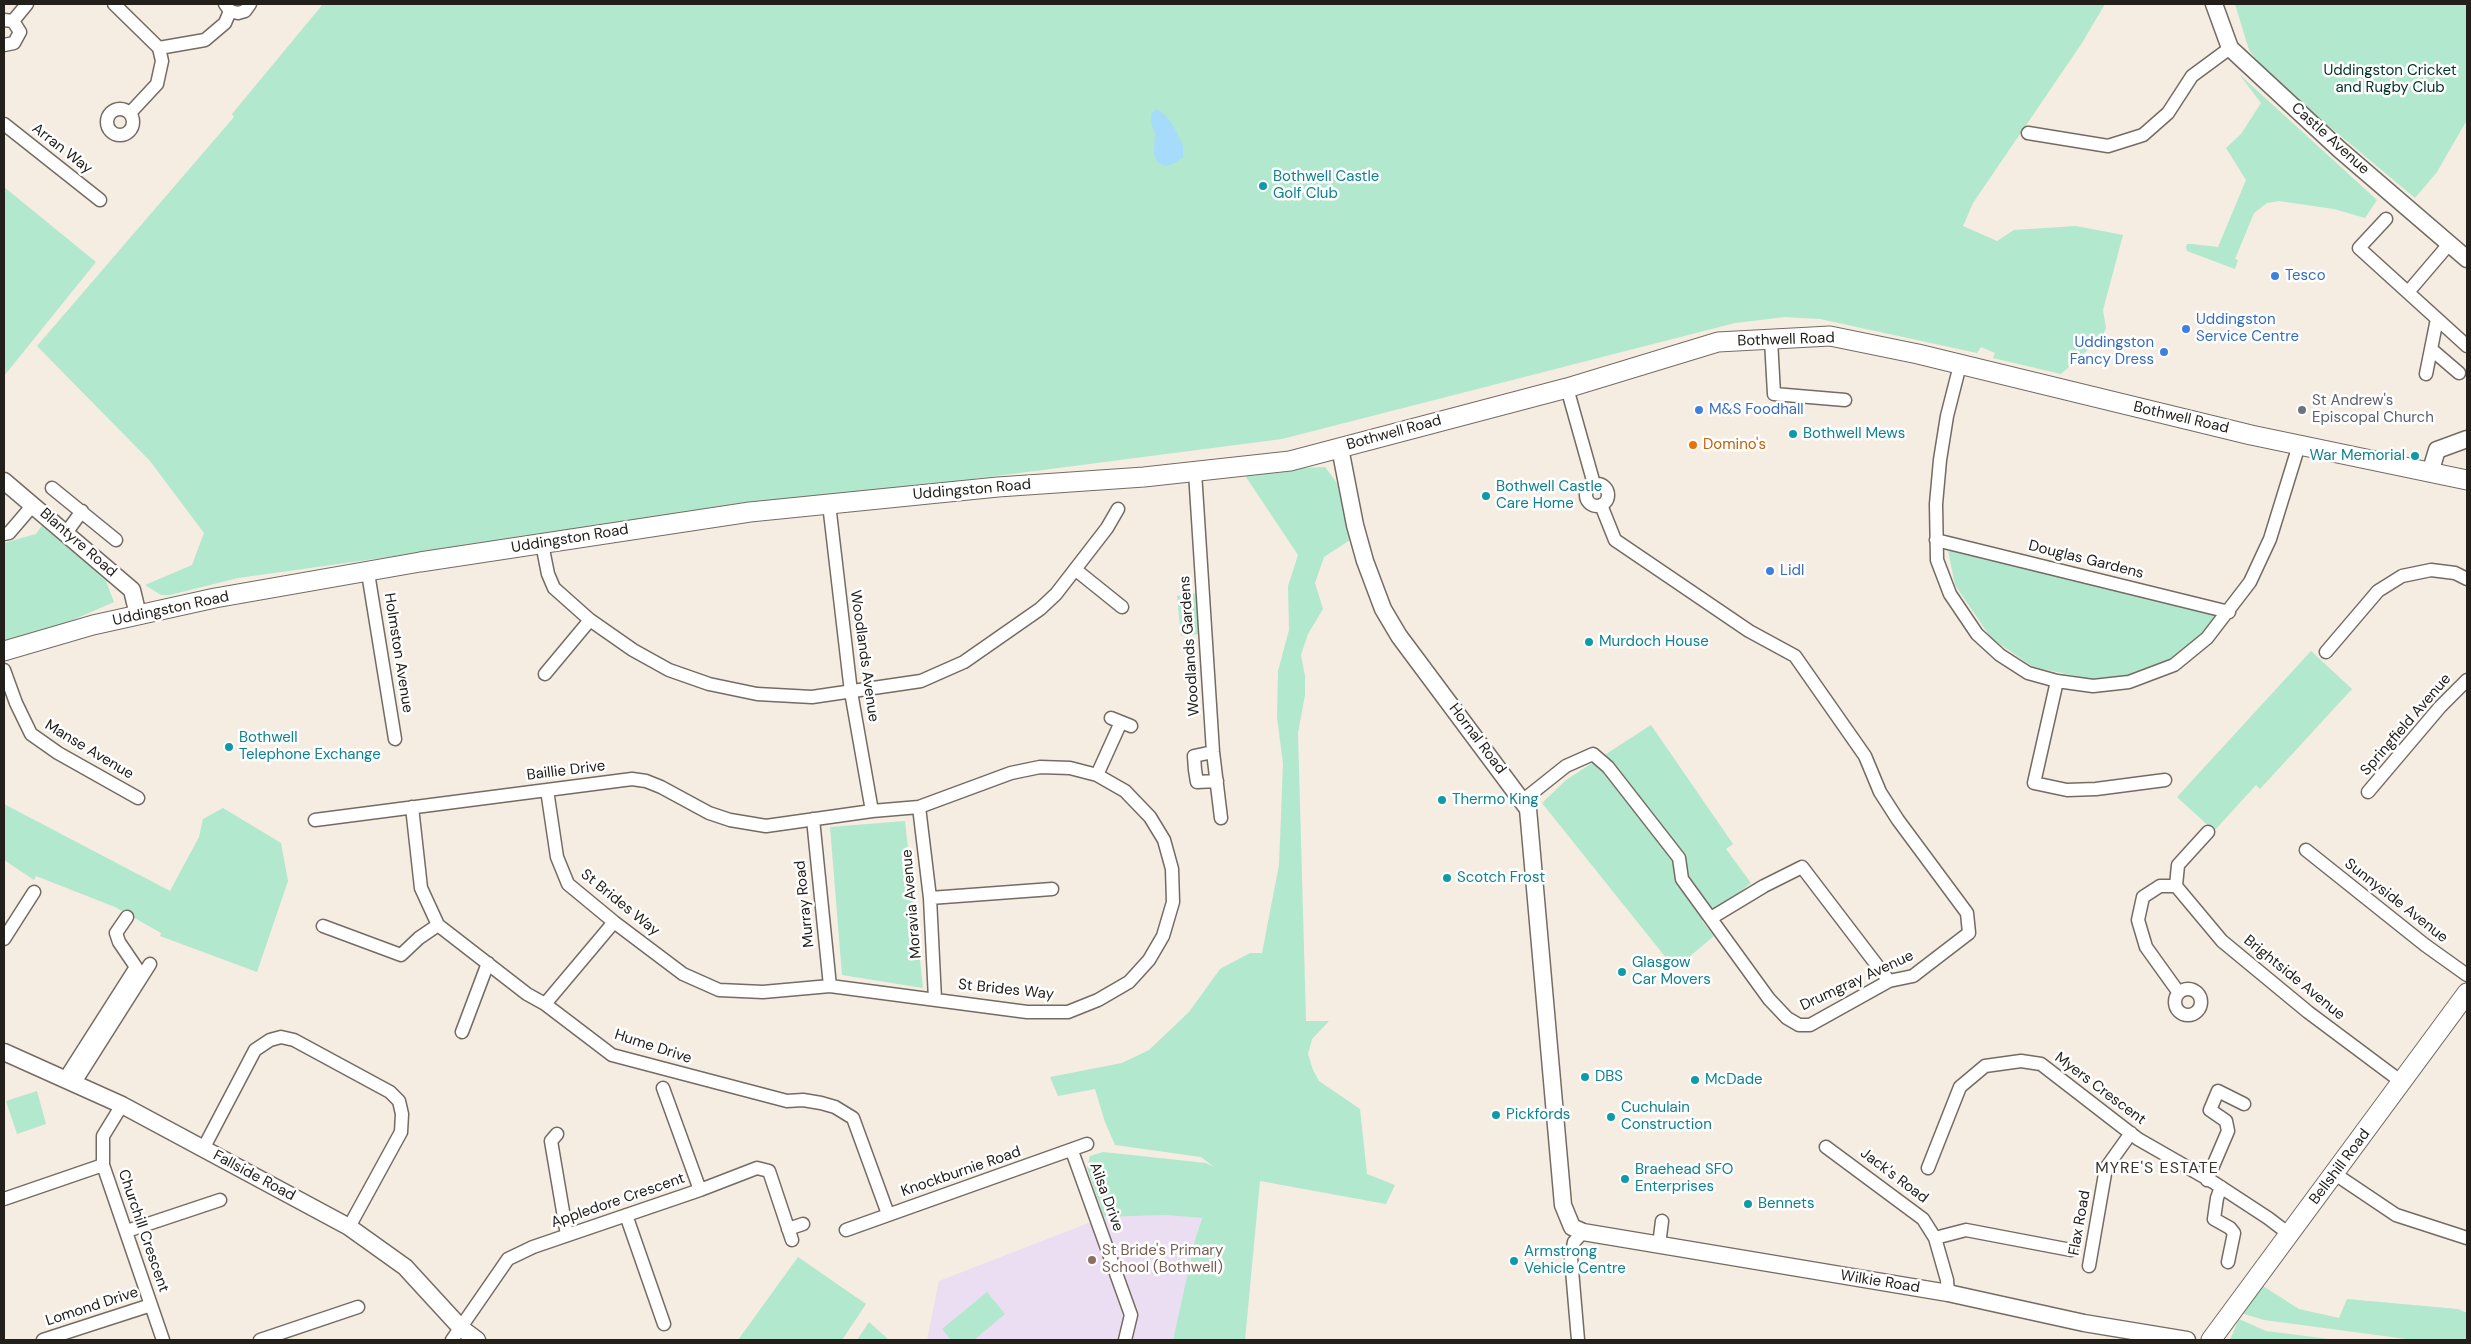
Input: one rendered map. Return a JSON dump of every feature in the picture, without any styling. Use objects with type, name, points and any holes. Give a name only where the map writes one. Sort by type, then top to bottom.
[{"type":"main road","name":"Bothwell Road","points":[[1144,477],[1290,461],[1567,388],[1718,342],[1830,336],[1918,354],[2298,445],[2467,480]]},
{"type":"main road","name":"Uddingston Road","points":[[4,651],[138,615],[215,598],[368,573],[420,562],[750,512],[998,487],[1144,477]]},
{"type":"main road","name":"Bellshill Road","points":[[2211,1340],[2403,1083],[2467,993]]},
{"type":"street","points":[[4,45],[14,43],[19,36],[19,27],[8,20],[27,4]]},
{"type":"street","points":[[114,4],[159,48],[162,61],[157,84],[130,113]]},
{"type":"street","points":[[159,48],[205,40],[224,23],[228,7],[242,13],[250,4]]},
{"type":"street","name":"Castle Avenue","points":[[2214,4],[2230,48],[2339,149],[2467,259]]},
{"type":"street","points":[[2028,134],[2108,146],[2144,135],[2168,113],[2192,76],[2230,48]]},
{"type":"street","name":"Arran Way","points":[[4,124],[100,200]]},
{"type":"street","points":[[2386,219],[2360,248],[2467,346]]},
{"type":"street","points":[[2409,291],[2450,244]]},
{"type":"street","points":[[2426,374],[2437,319]]},
{"type":"street","points":[[1771,340],[1774,394],[1845,400]]},
{"type":"street","points":[[2431,349],[2460,374]]},
{"type":"street","points":[[1960,365],[1947,416],[1940,460],[1936,504],[1937,560],[1950,594],[1976,634],[2000,655],[2028,673],[2057,681],[2093,686],[2129,682],[2174,664],[2207,638],[2229,612],[2250,582],[2270,539],[2298,445]]},
{"type":"street","name":"Drumgray Avenue","points":[[1522,800],[1566,766],[1593,754],[1614,775],[1680,858],[1682,879],[1769,999],[1787,1018],[1799,1025],[1810,1025],[1889,981],[1913,976],[1969,933],[1967,913],[1898,820],[1880,792],[1865,756],[1794,656],[1749,631],[1615,540],[1601,505],[1607,500],[1608,492],[1601,484],[1594,484],[1567,388]]},
{"type":"street","points":[[2430,472],[2437,450],[2467,439]]},
{"type":"street","name":"Hornal Road","points":[[1340,448],[1355,525],[1365,561],[1383,609],[1398,636],[1528,809],[1564,1205],[1578,1230]]},
{"type":"street","name":"Woodlands Gardens","points":[[1195,472],[1213,752],[1221,818]]},
{"type":"street","name":"Blantyre Road","points":[[4,481],[132,590],[138,615]]},
{"type":"street","points":[[52,488],[116,540]]},
{"type":"street","name":"Woodlands Avenue","points":[[829,504],[851,692],[872,811]]},
{"type":"street","points":[[4,534],[9,533],[33,505]]},
{"type":"street","points":[[542,544],[548,574],[554,588],[590,620],[634,650],[669,670],[709,684],[757,694],[803,697],[921,681],[964,662],[1040,609],[1056,594],[1107,528],[1118,509]]},
{"type":"street","points":[[66,533],[82,511]]},
{"type":"street","name":"Douglas Gardens","points":[[1936,540],[2229,612]]},
{"type":"street","points":[[1076,570],[1122,607]]},
{"type":"street","points":[[2326,652],[2378,591],[2402,576],[2431,570],[2455,573],[2467,579]]},
{"type":"street","name":"Holmston Avenue","points":[[368,573],[395,739]]},
{"type":"street","points":[[545,674],[590,620]]},
{"type":"street","name":"Manse Avenue","points":[[4,670],[16,703],[31,734],[58,753],[138,798]]},
{"type":"street","name":"Springfield Avenue","points":[[2368,792],[2440,707],[2467,680]]},
{"type":"street","points":[[2057,681],[2034,783],[2067,790],[2096,789],[2165,780]]},
{"type":"street","points":[[1097,775],[1121,722]]},
{"type":"street","points":[[1213,752],[1194,756],[1195,770],[1197,782],[1217,781]]},
{"type":"street","name":"St Brides Way","points":[[547,790],[557,857],[568,884],[614,922],[683,974],[719,990],[763,992],[830,986],[1028,1012],[1068,1012],[1098,1000],[1129,982],[1149,960],[1163,936],[1174,902],[1172,869],[1164,840],[1137,802],[1125,791],[1097,775],[1070,768],[1040,767],[1011,773],[919,807],[872,811]]},
{"type":"street","name":"Baillie Drive","points":[[315,820],[632,779],[646,781],[709,812],[730,820],[766,826],[813,819]]},
{"type":"street","name":"Hume Drive","points":[[412,807],[422,888],[438,925],[527,994],[545,1004],[612,1055],[777,1099],[803,1100],[835,1107],[854,1118],[888,1214]]},
{"type":"street","name":"Moravia Avenue","points":[[919,807],[930,898],[935,999]]},
{"type":"street","points":[[813,819],[872,811]]},
{"type":"street","name":"Murray Road","points":[[813,819],[830,986]]},
{"type":"street","points":[[2179,992],[2146,947],[2138,920],[2143,897],[2160,886],[2176,886],[2178,865],[2208,832]]},
{"type":"street","name":"Sunnyside Avenue","points":[[2306,850],[2418,940],[2467,975]]},
{"type":"street","points":[[1711,918],[1764,886],[1802,867],[1889,981]]},
{"type":"street","name":"Brightside Avenue","points":[[2176,886],[2222,942],[2308,1012],[2403,1083]]},
{"type":"street","points":[[930,898],[1052,889]]},
{"type":"street","points":[[4,939],[34,892]]},
{"type":"street","points":[[69,1082],[136,967],[119,942],[116,933],[127,917]]},
{"type":"street","points":[[545,1004],[614,922]]},
{"type":"street","points":[[323,926],[401,955],[419,938],[438,925]]},
{"type":"street","points":[[462,1032],[488,963]]},
{"type":"street","points":[[69,1082],[150,964]]},
{"type":"street","points":[[203,1149],[255,1050],[270,1040],[280,1038],[294,1040],[381,1087],[399,1101],[402,1114],[401,1132],[349,1228]]},
{"type":"street","name":"Fallside Road","points":[[4,1052],[122,1106],[349,1228],[405,1267],[457,1334],[477,1340]]},
{"type":"street","name":"Myers Crescent","points":[[1928,1168],[1960,1087],[1985,1066],[2021,1061],[2041,1064],[2131,1133],[2220,1187],[2289,1234]]},
{"type":"street","points":[[662,1088],[700,1190]]},
{"type":"street","points":[[2207,1180],[2228,1131],[2226,1120],[2210,1110],[2218,1092],[2244,1104]]},
{"type":"street","name":"Churchill Crescent","points":[[122,1106],[103,1136],[103,1165],[163,1340]]},
{"type":"street","name":"Flax Road","points":[[2090,1266],[2106,1168],[2131,1133]]},
{"type":"street","points":[[558,1134],[551,1141],[567,1235]]},
{"type":"street","name":"Knockburnie Road","points":[[846,1230],[1087,1144]]},
{"type":"street","name":"Jack's Road","points":[[1826,1147],[1923,1219],[1935,1238],[1947,1280],[1948,1293]]},
{"type":"street","name":"Ailsa Drive","points":[[1072,1150],[1131,1315],[1125,1340]]},
{"type":"street","points":[[4,1199],[103,1165]]},
{"type":"street","name":"Appledore Crescent","points":[[457,1334],[504,1263],[533,1247],[700,1190],[757,1168],[769,1171],[789,1230],[803,1224]]},
{"type":"street","points":[[2335,1174],[2396,1215],[2467,1238]]},
{"type":"street","points":[[2220,1187],[2214,1219],[2230,1228],[2234,1233],[2228,1262]]},
{"type":"street","points":[[127,1231],[220,1200]]},
{"type":"street","points":[[626,1215],[664,1324]]},
{"type":"street","points":[[1659,1245],[1662,1221]]},
{"type":"street","points":[[1578,1230],[1571,1258],[1578,1340]]},
{"type":"street","name":"Wilkie Road","points":[[1578,1230],[1948,1293],[2084,1323],[2187,1340]]},
{"type":"street","points":[[1935,1238],[1966,1230],[2071,1250]]},
{"type":"street","name":"Lomond Drive","points":[[42,1340],[151,1305]]},
{"type":"street","points":[[260,1340],[358,1307]]},
{"type":"shaded area","name":"St Bride's Primary School (Bothwell)","points":[[1166,1215],[1202,1218],[1195,1240],[1173,1340],[927,1340],[939,1281],[1104,1217]]},
{"type":"green space","name":"Bothwell Castle Golf Club","points":[[323,4],[2105,4],[2082,43],[1973,203],[1963,226],[1997,241],[2014,230],[2076,226],[2123,235],[2103,310],[2106,328],[2102,337],[2061,374],[1993,358],[1995,353],[1981,347],[1977,353],[1820,319],[1785,317],[1735,323],[1282,439],[618,525],[238,578],[170,595],[161,595],[145,585],[192,565],[204,533],[150,461],[37,346],[234,117],[232,114]]},
{"type":"green space","name":"Uddingston Cricket and Rugby Club","points":[[2235,4],[2467,4],[2467,120],[2437,172],[2415,198],[2269,76],[2249,50]]},
{"type":"green space","points":[[2239,74],[2377,200],[2365,218],[2334,209],[2279,201],[2267,203],[2254,213],[2235,259],[2238,260],[2235,269],[2187,251],[2186,248],[2187,244],[2218,247],[2246,180],[2226,148],[2241,134],[2261,103]]},
{"type":"green space","points":[[4,187],[96,262],[4,376]]},
{"type":"green space","points":[[1325,467],[1337,483],[1350,540],[1324,557],[1315,583],[1323,609],[1308,634],[1301,655],[1305,676],[1305,695],[1298,733],[1306,1021],[1329,1021],[1312,1039],[1308,1054],[1319,1081],[1360,1109],[1367,1174],[1395,1185],[1386,1204],[1260,1181],[1245,1340],[1173,1340],[1195,1240],[1202,1218],[1166,1215],[1104,1217],[1087,1168],[1090,1156],[1103,1152],[1206,1163],[1214,1167],[1201,1157],[1115,1145],[1105,1122],[1095,1089],[1058,1096],[1050,1077],[1122,1063],[1149,1050],[1189,1012],[1220,969],[1250,953],[1262,953],[1279,865],[1283,764],[1277,717],[1278,671],[1289,630],[1288,586],[1298,555],[1242,471]]},
{"type":"green space","points":[[43,524],[106,581],[114,602],[59,626],[4,644],[4,543],[36,534]]},
{"type":"green space","points":[[1948,550],[2217,615],[2205,634],[2171,660],[2133,676],[2094,680],[2033,667],[1991,638],[1955,585]]},
{"type":"green space","points":[[1196,593],[1200,634],[1181,636],[1177,596]]},
{"type":"green space","points":[[2311,651],[2352,689],[2260,789],[2256,785],[2214,831],[2177,797]]},
{"type":"green space","points":[[1651,725],[1733,844],[1726,849],[1751,883],[1702,921],[1714,936],[1675,969],[1542,803],[1566,780]]},
{"type":"green space","points":[[4,804],[170,891],[199,837],[203,819],[223,808],[281,843],[288,881],[257,972],[160,936],[161,933],[115,907],[36,876],[34,880],[4,860]]},
{"type":"green space","points":[[905,821],[923,988],[842,975],[830,827]]},
{"type":"green space","points":[[37,1091],[46,1124],[17,1134],[6,1101]]},
{"type":"green space","points":[[798,1257],[866,1304],[842,1340],[738,1340]]},
{"type":"green space","points":[[2263,1286],[2299,1309],[2339,1318],[2347,1299],[2458,1309],[2467,1313],[2467,1340],[2414,1340],[2264,1320],[2241,1313]]},
{"type":"green space","points":[[987,1292],[1005,1314],[974,1340],[951,1340],[942,1329]]},
{"type":"green space","points":[[2239,1319],[2266,1331],[2337,1340],[2230,1340]]},
{"type":"green space","points":[[869,1322],[889,1340],[857,1340]]},
{"type":"water","points":[[1156,109],[1164,114],[1173,125],[1183,146],[1183,157],[1173,164],[1165,166],[1158,163],[1154,155],[1155,132],[1151,123],[1151,114]]},
{"type":"place","name":"Bothwell Castle Golf Club","points":[[1263,186]]},
{"type":"place","name":"Tesco","points":[[2275,276]]},
{"type":"place","name":"Uddingston Service Centre","points":[[2186,329]]},
{"type":"place","name":"Uddingston Fancy Dress","points":[[2164,352]]},
{"type":"place","name":"M&S Foodhall","points":[[1699,410]]},
{"type":"place","name":"St Andrew's Episcopal Church","points":[[2302,410]]},
{"type":"place","name":"Bothwell Mews","points":[[1793,434]]},
{"type":"place","name":"Domino's","points":[[1693,445]]},
{"type":"place","name":"War Memorial","points":[[2415,456]]},
{"type":"place","name":"Bothwell Castle Care Home","points":[[1486,496]]},
{"type":"place","name":"Lidl","points":[[1770,571]]},
{"type":"place","name":"Murdoch House","points":[[1589,642]]},
{"type":"place","name":"Bothwell Telephone Exchange","points":[[229,747]]},
{"type":"place","name":"Thermo King","points":[[1442,800]]},
{"type":"place","name":"Scotch Frost","points":[[1447,878]]},
{"type":"place","name":"Glasgow Car Movers","points":[[1622,972]]},
{"type":"place","name":"DBS","points":[[1585,1077]]},
{"type":"place","name":"McDade","points":[[1695,1080]]},
{"type":"place","name":"Pickfords","points":[[1496,1115]]},
{"type":"place","name":"Cuchulain Construction","points":[[1611,1117]]},
{"type":"place","name":"Braehead SFO Enterprises","points":[[1625,1179]]},
{"type":"place","name":"Bennets","points":[[1748,1204]]},
{"type":"place","name":"St Bride's Primary School (Bothwell)","points":[[1092,1260]]},
{"type":"place","name":"Armstrong Vehicle Centre","points":[[1514,1261]]},
{"type":"district","name":"MYRE'S ESTATE","points":[[2157,1169]]}]
